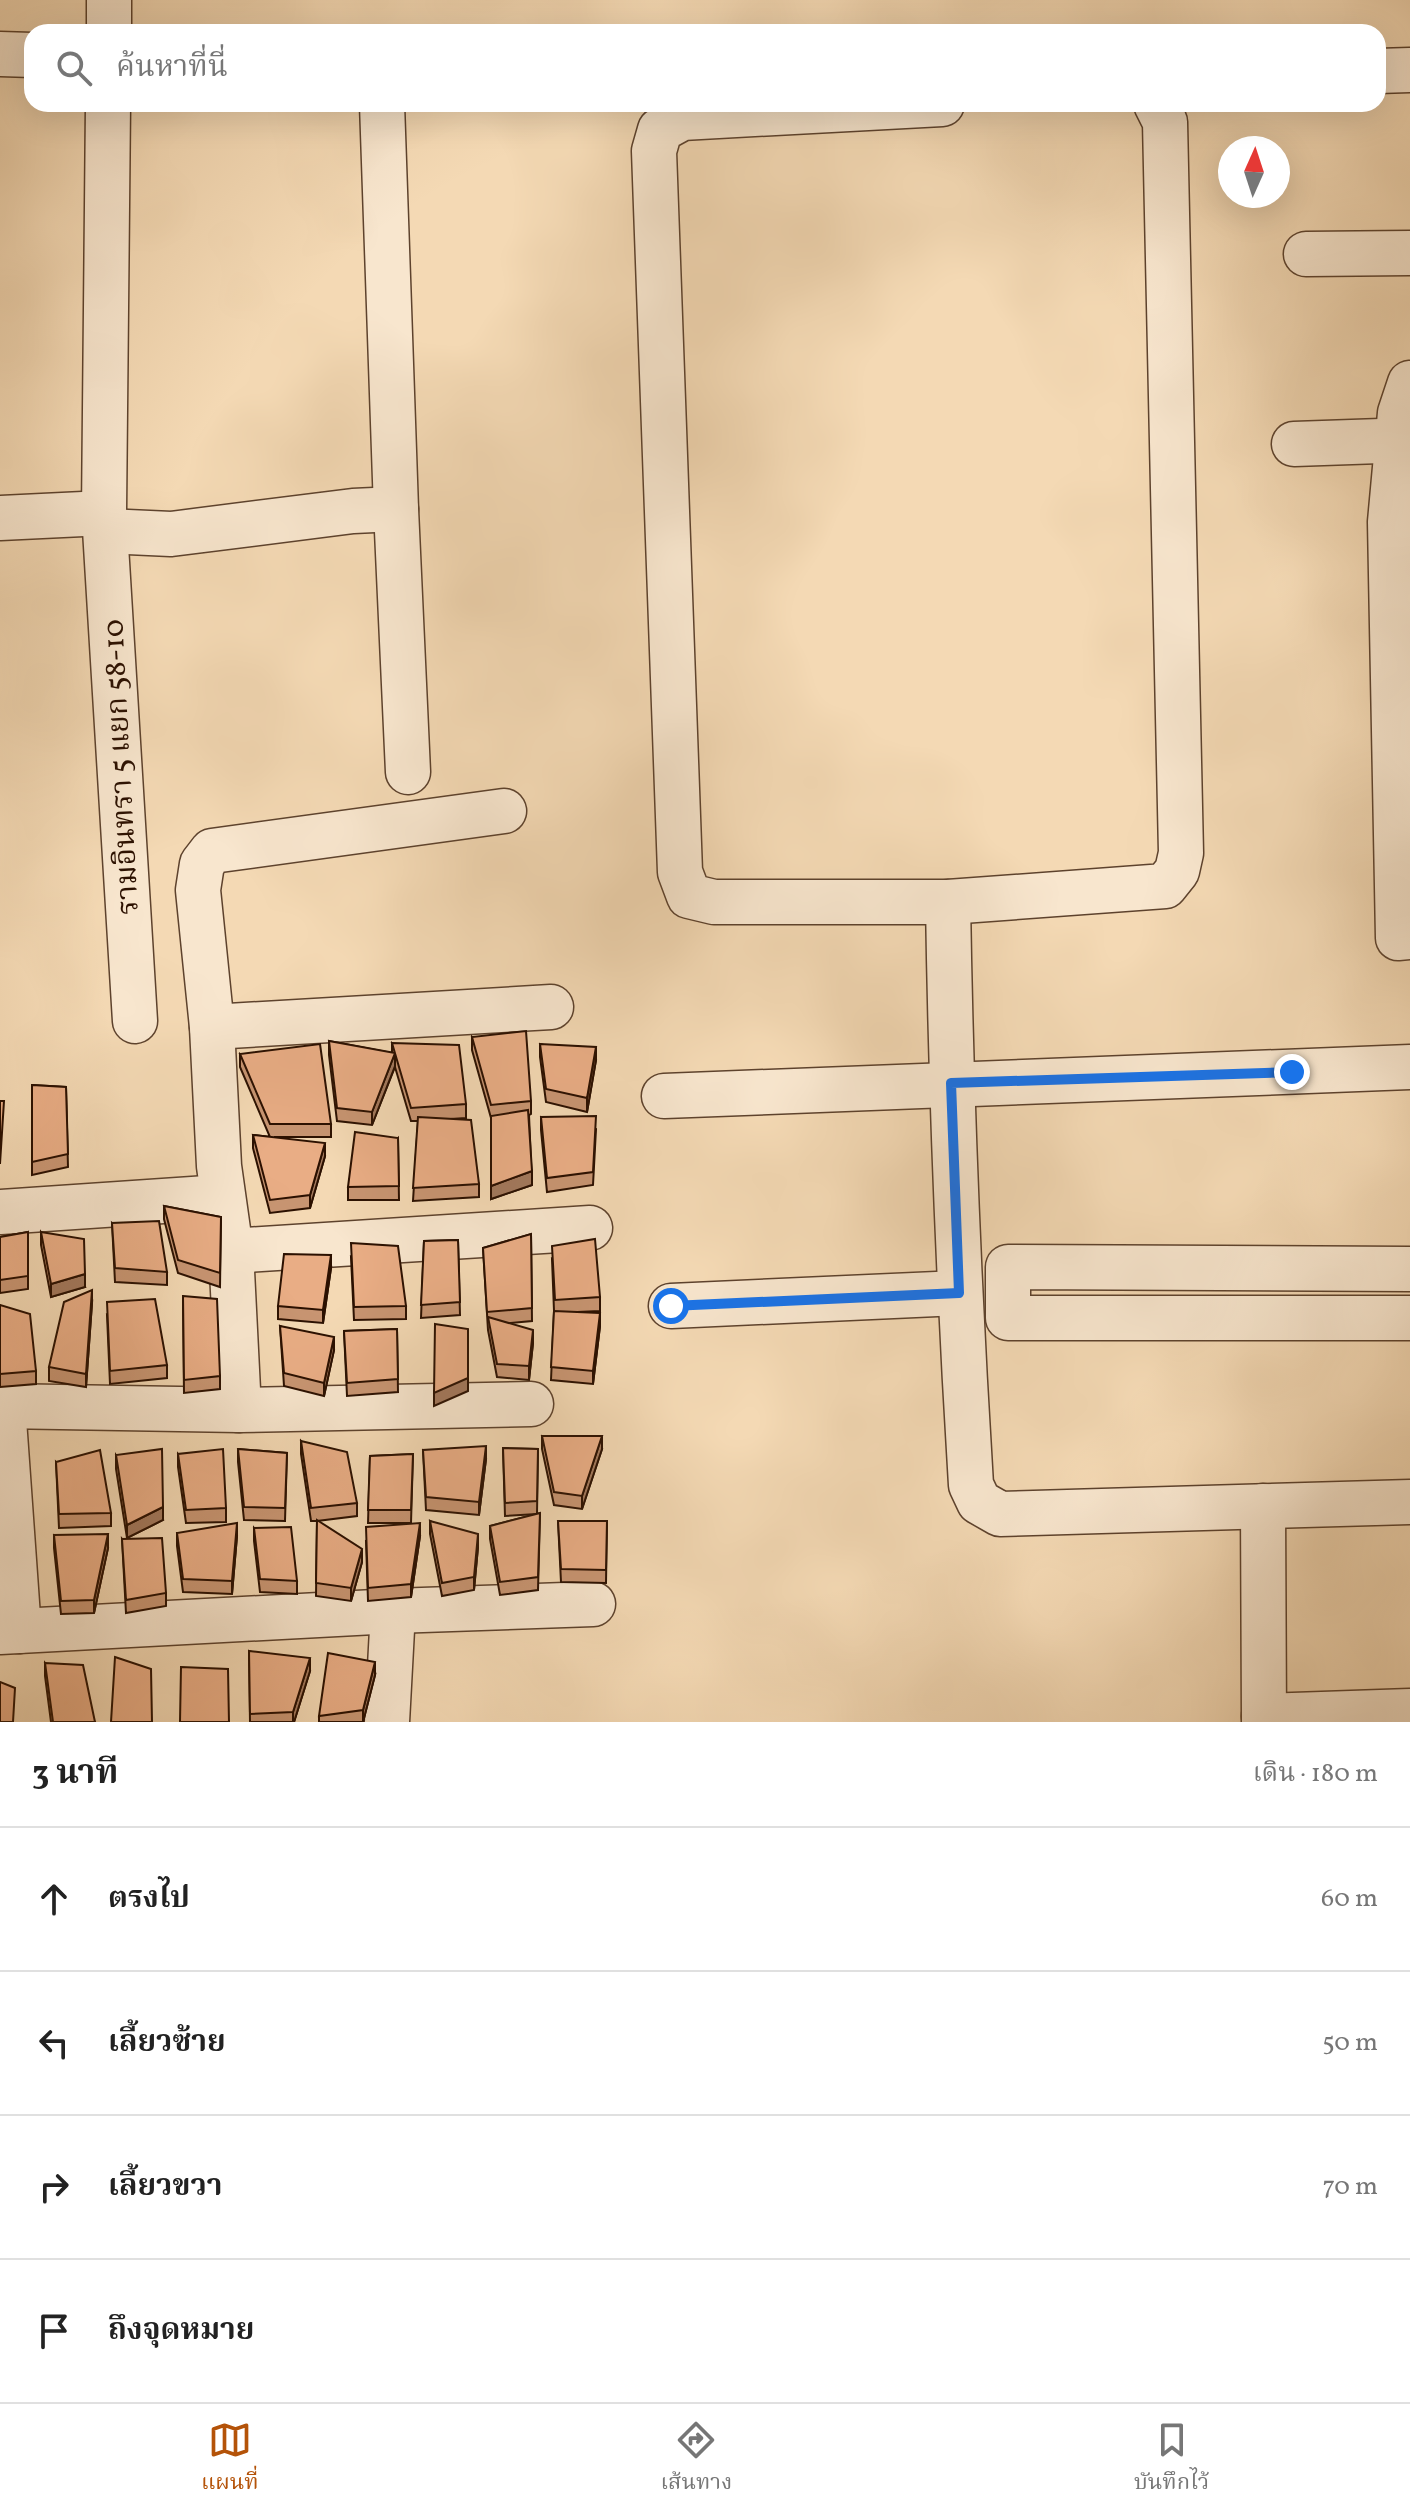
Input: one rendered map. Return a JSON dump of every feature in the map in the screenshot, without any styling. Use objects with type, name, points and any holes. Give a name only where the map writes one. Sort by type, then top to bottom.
[{"type":"street","points":[[109,0],[109,24]]},
{"type":"street","points":[[0,54],[24,55]]},
{"type":"street","points":[[1386,71],[1410,70]]},
{"type":"street","name":"รามอินทรา 5 แยก 58-10","points":[[108,112],[105,522],[135,1021]]},
{"type":"street","points":[[382,112],[408,772]]},
{"type":"street","points":[[793,112],[682,118],[660,130],[654,151],[680,872],[689,896],[714,902],[948,902],[1165,886],[1177,871],[1181,853],[1165,122],[1160,112]]},
{"type":"street","points":[[1306,254],[1410,253]]},
{"type":"street","points":[[1410,383],[1400,413],[1404,440],[1390,522],[1398,938],[1410,937]]},
{"type":"street","points":[[1294,444],[1404,440]]},
{"type":"street","points":[[0,518],[105,522],[171,534],[353,511],[396,509]]},
{"type":"street","points":[[239,1410],[231,1251],[222,1197],[212,1027],[198,890],[202,864],[212,851],[504,811]]},
{"type":"street","points":[[948,902],[959,1293],[971,1485],[979,1502],[1000,1514],[1410,1502]]},
{"type":"street","points":[[212,1027],[551,1007]]},
{"type":"street","points":[[664,1096],[1410,1067]]},
{"type":"street","points":[[0,1212],[222,1197]]},
{"type":"street","points":[[231,1251],[590,1228]]},
{"type":"street","points":[[1410,1269],[1008,1267],[1008,1318],[1410,1318]]},
{"type":"street","points":[[671,1306],[959,1293]]},
{"type":"street","points":[[531,1404],[239,1410],[1,1406],[10,1632],[393,1611],[593,1604]]},
{"type":"street","points":[[1263,1506],[1264,1719],[1410,1711]]},
{"type":"street","points":[[387,1722],[393,1611]]},
{"type":"building","points":[[526,1031],[531,1101],[491,1105],[472,1037]]},
{"type":"building","points":[[329,1041],[395,1053],[372,1112],[337,1108]]},
{"type":"building","points":[[392,1043],[459,1045],[466,1104],[411,1108]]},
{"type":"building","points":[[320,1044],[331,1124],[270,1124],[240,1054]]},
{"type":"building","points":[[540,1044],[596,1047],[587,1098],[546,1089]]},
{"type":"building","points":[[32,1085],[66,1087],[68,1154],[32,1162]]},
{"type":"building","points":[[0,1101],[4,1101],[0,1164]]},
{"type":"building","points":[[528,1110],[532,1171],[491,1186],[491,1116]]},
{"type":"building","points":[[596,1116],[593,1172],[547,1178],[541,1117]]},
{"type":"building","points":[[418,1117],[471,1120],[479,1184],[413,1188]]},
{"type":"building","points":[[355,1132],[398,1138],[399,1186],[348,1187]]},
{"type":"building","points":[[253,1135],[325,1143],[310,1195],[270,1200]]},
{"type":"building","points":[[164,1206],[221,1217],[220,1273],[178,1260]]},
{"type":"building","points":[[159,1221],[167,1272],[115,1268],[112,1223]]},
{"type":"building","points":[[28,1232],[28,1276],[0,1280],[0,1237]]},
{"type":"building","points":[[41,1232],[84,1239],[85,1274],[51,1284]]},
{"type":"building","points":[[531,1234],[532,1308],[487,1312],[483,1248]]},
{"type":"building","points":[[595,1239],[600,1297],[555,1300],[552,1246]]},
{"type":"building","points":[[458,1240],[460,1302],[421,1305],[424,1241]]},
{"type":"building","points":[[351,1243],[398,1246],[406,1306],[354,1307]]},
{"type":"building","points":[[284,1254],[331,1255],[323,1310],[278,1306]]},
{"type":"building","points":[[92,1290],[86,1374],[49,1367],[64,1302]]},
{"type":"building","points":[[183,1296],[217,1299],[220,1376],[184,1380]]},
{"type":"building","points":[[155,1299],[167,1365],[110,1371],[107,1302]]},
{"type":"building","points":[[0,1305],[30,1314],[36,1371],[0,1374]]},
{"type":"building","points":[[554,1311],[600,1313],[593,1371],[551,1367]]},
{"type":"building","points":[[488,1317],[533,1330],[529,1366],[497,1364]]},
{"type":"building","points":[[435,1324],[468,1329],[468,1378],[434,1393]]},
{"type":"building","points":[[280,1326],[334,1337],[324,1383],[284,1373]]},
{"type":"building","points":[[397,1329],[398,1379],[347,1383],[344,1331]]},
{"type":"building","points":[[542,1436],[602,1436],[582,1496],[554,1492]]},
{"type":"building","points":[[301,1441],[347,1452],[357,1503],[311,1508]]},
{"type":"building","points":[[486,1446],[479,1502],[426,1497],[423,1450]]},
{"type":"building","points":[[503,1448],[538,1449],[537,1501],[505,1503]]},
{"type":"building","points":[[162,1449],[163,1507],[127,1525],[116,1455]]},
{"type":"building","points":[[223,1449],[226,1508],[186,1510],[178,1454]]},
{"type":"building","points":[[238,1449],[287,1453],[285,1508],[244,1507]]},
{"type":"building","points":[[100,1450],[111,1513],[59,1514],[56,1462]]},
{"type":"building","points":[[413,1454],[411,1510],[368,1510],[370,1456]]},
{"type":"building","points":[[540,1513],[538,1577],[500,1582],[490,1526]]},
{"type":"building","points":[[317,1520],[362,1549],[351,1588],[316,1583]]},
{"type":"building","points":[[430,1521],[478,1534],[474,1577],[442,1583]]},
{"type":"building","points":[[558,1521],[607,1521],[606,1570],[561,1569]]},
{"type":"building","points":[[237,1523],[232,1581],[183,1579],[177,1533]]},
{"type":"building","points":[[420,1523],[411,1584],[368,1588],[366,1527]]},
{"type":"building","points":[[291,1527],[297,1581],[260,1579],[254,1528]]},
{"type":"building","points":[[108,1534],[94,1600],[61,1601],[54,1535]]},
{"type":"building","points":[[162,1538],[166,1593],[126,1600],[122,1539]]},
{"type":"building","points":[[249,1651],[310,1658],[293,1712],[250,1714]]},
{"type":"building","points":[[328,1653],[375,1662],[363,1710],[319,1716]]},
{"type":"building","points":[[115,1657],[151,1669],[152,1722],[111,1722]]},
{"type":"building","points":[[45,1663],[83,1665],[95,1722],[53,1722]]},
{"type":"building","points":[[181,1667],[228,1669],[229,1722],[180,1722]]},
{"type":"building","points":[[0,1682],[15,1688],[13,1722],[0,1722]]},
{"type":"route","points":[[671,1306],[959,1293],[951,1083],[1292,1072]]}]
